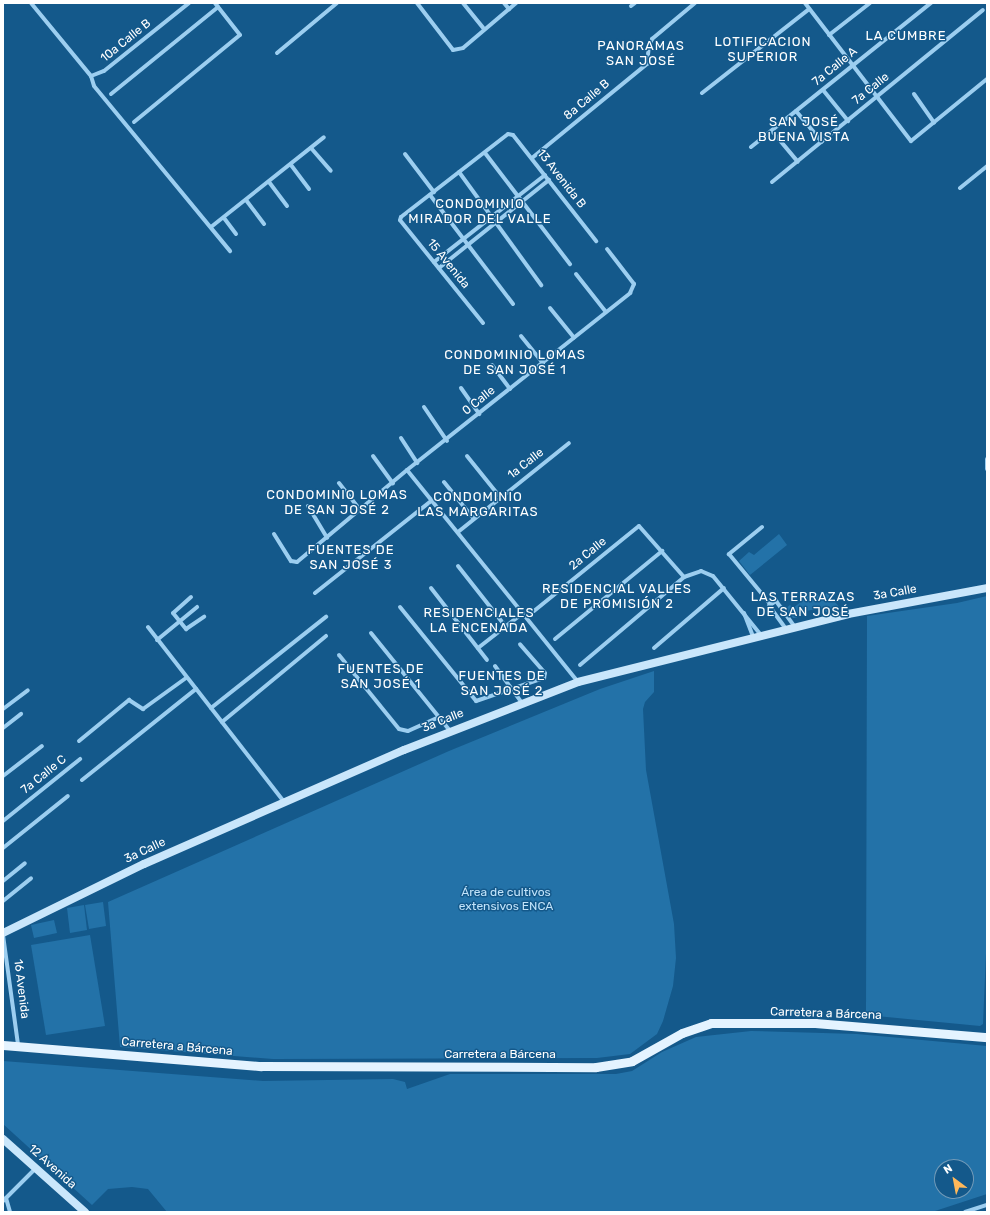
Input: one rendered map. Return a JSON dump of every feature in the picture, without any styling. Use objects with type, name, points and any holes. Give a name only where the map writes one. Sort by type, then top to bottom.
[{"type":"main road","name":"3a Calle","points":[[3,934],[144,864],[284,802],[450,731],[578,682],[795,626],[987,588]]},
{"type":"main road","name":"Carretera a Bárcena","points":[[3,1045],[261,1066],[596,1067],[632,1061],[682,1032],[711,1023],[815,1023],[987,1037]]},
{"type":"main road","name":"12 Avenida","points":[[3,1140],[84,1212]]},
{"type":"street","points":[[31,3],[91,76],[94,86],[230,251]]},
{"type":"street","name":"10a Calle B","points":[[91,76],[104,71],[189,3]]},
{"type":"street","points":[[277,53],[337,3]]},
{"type":"street","points":[[417,3],[452,50],[463,48],[483,28],[516,3]]},
{"type":"street","points":[[463,3],[483,28]]},
{"type":"street","points":[[504,3],[509,9]]},
{"type":"street","name":"8a Calle B","points":[[532,158],[647,64],[649,45],[652,39],[695,3]]},
{"type":"street","points":[[805,3],[908,139],[914,140],[987,79]]},
{"type":"street","points":[[829,35],[870,3]]},
{"type":"street","name":"7a Calle A","points":[[751,147],[931,3]]},
{"type":"street","points":[[111,94],[217,5],[240,35],[134,122]]},
{"type":"street","points":[[702,93],[809,8]]},
{"type":"street","name":"7a Calle","points":[[772,182],[983,10]]},
{"type":"street","points":[[824,90],[848,121]]},
{"type":"street","points":[[914,94],[934,123]]},
{"type":"street","points":[[796,111],[822,142]]},
{"type":"street","points":[[772,131],[798,162]]},
{"type":"street","name":"13 Avenida B","points":[[485,153],[508,134],[513,135],[596,241]]},
{"type":"street","points":[[211,227],[291,165],[324,137]]},
{"type":"street","points":[[311,148],[331,171]]},
{"type":"street","points":[[513,304],[430,195],[485,153],[516,196],[570,264]]},
{"type":"street","points":[[405,154],[434,192]]},
{"type":"street","points":[[291,165],[309,189]]},
{"type":"street","points":[[960,188],[987,166]]},
{"type":"street","points":[[459,172],[490,218],[541,284]]},
{"type":"street","points":[[434,262],[516,196],[545,175]]},
{"type":"street","points":[[438,268],[549,180]]},
{"type":"street","points":[[269,182],[287,206]]},
{"type":"street","name":"15 Avenida","points":[[430,195],[401,216],[402,223],[483,323]]},
{"type":"street","points":[[246,200],[264,224]]},
{"type":"street","points":[[224,218],[236,234]]},
{"type":"street","name":"0 Calle","points":[[274,534],[294,563],[393,484],[407,470],[446,441],[630,293],[634,284],[607,250]]},
{"type":"street","points":[[576,274],[606,312]]},
{"type":"street","points":[[550,308],[574,338]]},
{"type":"street","points":[[521,336],[543,363]]},
{"type":"street","points":[[492,365],[510,389]]},
{"type":"street","points":[[461,388],[479,414]]},
{"type":"street","points":[[424,407],[446,441]]},
{"type":"street","points":[[401,438],[417,463]]},
{"type":"street","name":"1a Calle","points":[[458,532],[569,443]]},
{"type":"street","points":[[373,456],[393,484]]},
{"type":"street","points":[[467,456],[500,497]]},
{"type":"street","points":[[987,459],[987,469]]},
{"type":"street","points":[[407,470],[578,682]]},
{"type":"street","points":[[444,482],[474,518]]},
{"type":"street","points":[[339,483],[360,510]]},
{"type":"street","points":[[315,593],[431,501]]},
{"type":"street","points":[[308,506],[327,538]]},
{"type":"street","name":"2a Calle","points":[[534,611],[637,527],[642,527],[662,551]]},
{"type":"street","points":[[762,527],[729,554],[786,629]]},
{"type":"street","points":[[555,639],[662,551],[684,577]]},
{"type":"street","points":[[458,566],[506,627]]},
{"type":"street","points":[[580,665],[684,577],[692,573],[707,573],[724,588],[744,611],[757,636]]},
{"type":"street","points":[[431,588],[487,660]]},
{"type":"street","points":[[654,648],[724,588]]},
{"type":"street","points":[[191,597],[173,611],[186,629],[204,617]]},
{"type":"street","points":[[770,606],[776,601],[795,626]]},
{"type":"street","points":[[400,607],[476,701],[544,678],[545,673],[520,644]]},
{"type":"street","points":[[157,640],[197,608]]},
{"type":"street","points":[[744,611],[757,636]]},
{"type":"street","points":[[478,648],[523,613]]},
{"type":"street","points":[[211,708],[326,617]]},
{"type":"street","points":[[148,628],[284,802]]},
{"type":"street","points":[[371,633],[450,731]]},
{"type":"street","points":[[222,722],[326,636]]},
{"type":"street","points":[[339,655],[400,729],[408,731],[439,718]]},
{"type":"street","points":[[495,666],[513,688],[522,703]]},
{"type":"street","points":[[78,741],[129,700],[144,708],[186,678]]},
{"type":"street","points":[[82,780],[196,689]]},
{"type":"street","points":[[3,709],[28,690]]},
{"type":"street","points":[[3,728],[21,714]]},
{"type":"street","points":[[3,776],[42,746]]},
{"type":"street","name":"7a Calle C","points":[[3,821],[80,759]]},
{"type":"street","points":[[3,848],[68,796]]},
{"type":"street","points":[[3,881],[25,862]]},
{"type":"street","points":[[3,902],[31,878]]},
{"type":"street","name":"16 Avenida","points":[[3,934],[18,1046]]},
{"type":"street","points":[[10,1212],[4,1200],[36,1168]]},
{"type":"street","points":[[965,1212],[987,1205]]},
{"type":"green space","points":[[779,534],[787,545],[750,575],[739,561],[749,552],[754,555]]},
{"type":"green space","points":[[815,591],[820,597],[827,593],[842,610],[826,612],[822,608],[795,613],[797,618],[793,618],[780,603],[786,608],[790,605],[793,608]]},
{"type":"green space","points":[[987,596],[987,930],[983,1024],[980,1026],[866,1015],[867,616],[957,603]]},
{"type":"green space","name":"Área de cultivos extensivos ENCA","points":[[654,671],[654,692],[645,702],[643,709],[646,770],[674,924],[676,958],[673,986],[663,1021],[657,1034],[630,1054],[597,1058],[273,1059],[120,1047],[108,902],[449,751],[600,689]]},
{"type":"green space","points":[[103,902],[106,926],[89,929],[85,905]]},
{"type":"green space","points":[[84,905],[87,930],[70,933],[67,908]]},
{"type":"green space","points":[[54,920],[57,933],[34,938],[31,925]]},
{"type":"green space","points":[[90,935],[105,1026],[46,1035],[31,945]]},
{"type":"green space","points":[[751,1031],[857,1034],[987,1046],[987,1194],[974,1198],[974,1159],[934,1159],[934,1199],[972,1199],[932,1212],[167,1212],[148,1189],[132,1187],[108,1189],[92,1205],[3,1124],[3,1061],[263,1081],[393,1079],[405,1082],[407,1089],[450,1074],[616,1074],[632,1071],[662,1052],[696,1037]]},
{"type":"district","name":"LA CUMBRE","points":[[906,36]]},
{"type":"district","name":"LOTIFICACION SUPERIOR","points":[[763,50]]},
{"type":"district","name":"PANORAMAS SAN JOSÉ","points":[[641,54]]},
{"type":"district","name":"SAN JOSÉ BUENA VISTA","points":[[804,130]]},
{"type":"district","name":"CONDOMINIO MIRADOR DEL VALLE","points":[[480,212]]},
{"type":"district","name":"CONDOMINIO LOMAS DE SAN JOSÉ 1","points":[[515,364]]},
{"type":"district","name":"CONDOMINIO LOMAS DE SAN JOSÉ 2","points":[[337,504]]},
{"type":"district","name":"CONDOMINIO LAS MARGARITAS","points":[[478,506]]},
{"type":"district","name":"FUENTES DE SAN JOSÉ 3","points":[[351,558]]},
{"type":"district","name":"RESIDENCIAL VALLES DE PROMISIÓN 2","points":[[617,598]]},
{"type":"district","name":"LAS TERRAZAS DE SAN JOSÉ","points":[[803,606]]},
{"type":"district","name":"RESIDENCIALES LA ENCENADA","points":[[479,622]]},
{"type":"district","name":"FUENTES DE SAN JOSÉ 1","points":[[381,678]]},
{"type":"district","name":"FUENTES DE SAN JOSÉ 2","points":[[502,684]]}]
